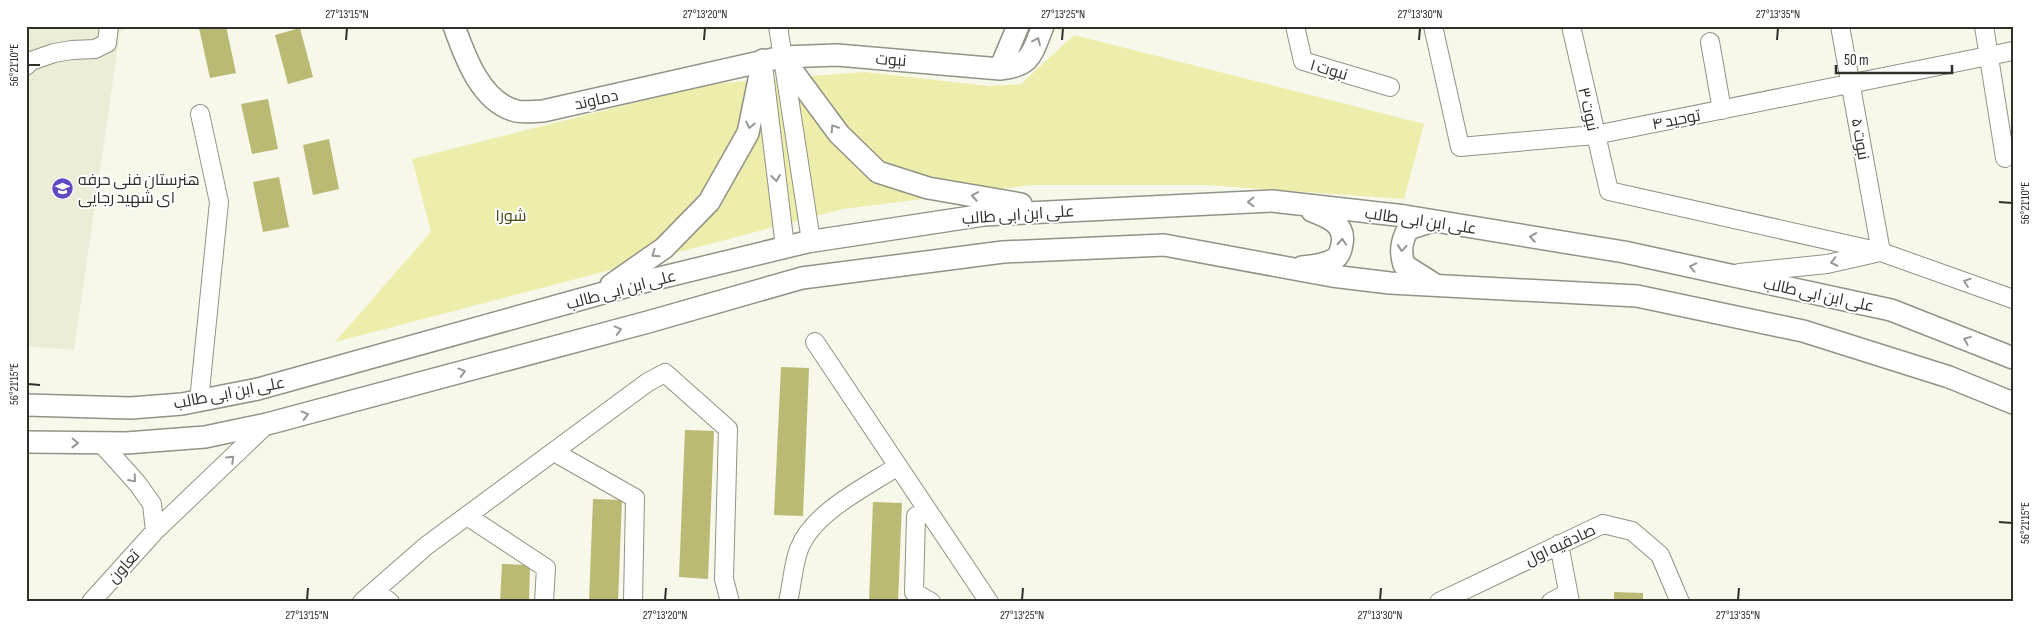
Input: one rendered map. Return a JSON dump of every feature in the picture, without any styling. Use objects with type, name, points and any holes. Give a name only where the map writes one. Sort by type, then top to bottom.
[{"type":"main road","name":"دماوند","points":[[454,26],[462,49],[484,89],[506,108],[518,112],[543,111],[773,58]]},
{"type":"main road","points":[[1000,69],[1018,26]]},
{"type":"main road","name":"نبوت","points":[[773,58],[837,55],[1000,69],[1013,68],[1027,61],[1043,26]]},
{"type":"main road","points":[[773,58],[839,134],[878,172],[928,188],[1057,211]]},
{"type":"main road","points":[[596,295],[664,248],[709,202],[748,133],[773,58]]},
{"type":"main road","name":"علی ابن ابی طالب","points":[[26,405],[131,408],[199,401],[258,389],[643,282],[811,242],[984,215],[1272,201],[1436,221],[1624,252],[1891,310],[2013,358]]},
{"type":"main road","points":[[1289,268],[1310,266],[1333,260],[1341,252],[1344,238],[1340,226],[1330,217],[1291,203]]},
{"type":"main road","points":[[1436,221],[1408,229],[1403,240],[1401,255],[1404,266],[1438,285]]},
{"type":"main road","points":[[26,442],[126,444],[205,437],[267,424],[648,322],[802,278],[1003,252],[1164,245],[1341,277],[1438,285],[1637,296],[1803,331],[1949,377],[2013,403]]},
{"type":"street","points":[[31,60],[72,50],[95,49],[107,43],[109,26]]},
{"type":"street","points":[[778,26],[773,58],[785,248]]},
{"type":"street","name":"نبوت ۱","points":[[1295,26],[1302,61],[1390,87]]},
{"type":"street","name":"توحید ۴","points":[[1433,26],[1460,147],[1595,135],[2013,51]]},
{"type":"street","name":"نبوت ۳","points":[[1571,26],[1609,191],[1881,252]]},
{"type":"street","name":"نبوت ۵","points":[[1840,26],[1881,252]]},
{"type":"street","points":[[1984,26],[2005,158]]},
{"type":"street","points":[[1710,42],[1722,110]]},
{"type":"street","points":[[773,58],[811,242]]},
{"type":"street","points":[[199,401],[219,202],[200,114]]},
{"type":"street","points":[[1727,274],[1817,265],[1881,252],[2013,299]]},
{"type":"street","points":[[815,342],[989,602]]},
{"type":"street","points":[[369,596],[426,546],[648,382],[664,373],[728,429],[724,579],[730,602]]},
{"type":"street","name":"تعاون","points":[[91,602],[155,531],[267,424]]},
{"type":"street","points":[[101,443],[137,483],[152,504],[155,531]]},
{"type":"street","points":[[554,452],[635,498],[633,602]]},
{"type":"street","points":[[788,602],[799,549],[819,520],[838,505],[898,466]]},
{"type":"street","points":[[467,516],[546,568],[544,602]]},
{"type":"street","points":[[916,516],[913,597],[931,602]]},
{"type":"street","name":"صادقیه اول","points":[[1439,602],[1603,524],[1632,531],[1660,555],[1680,602]]},
{"type":"street","points":[[1551,602],[1569,597],[1559,544]]},
{"type":"street","points":[[369,596],[390,602]]},
{"type":"shaded area","name":"هنرستان فنی حرفه ای شهید رجایی","points":[[26,26],[142,26],[120,31],[74,350],[26,346]]},
{"type":"green space","name":"شورا","points":[[1074,35],[1424,124],[1404,199],[1206,185],[1032,185],[843,209],[335,342],[431,232],[412,159],[710,84],[865,72],[987,86],[1021,84]]},
{"type":"building","points":[[226,26],[236,73],[210,78],[199,28]]},
{"type":"building","points":[[300,28],[313,77],[288,84],[275,35]]},
{"type":"building","points":[[268,99],[278,149],[252,154],[241,104]]},
{"type":"building","points":[[329,139],[339,189],[313,195],[303,145]]},
{"type":"building","points":[[279,177],[289,227],[263,232],[253,182]]},
{"type":"building","points":[[781,367],[809,368],[803,516],[774,515]]},
{"type":"building","points":[[685,430],[714,431],[708,579],[679,577]]},
{"type":"building","points":[[593,499],[622,500],[618,602],[589,602]]},
{"type":"building","points":[[873,502],[902,503],[898,602],[869,602]]},
{"type":"building","points":[[502,564],[530,565],[529,602],[500,602]]},
{"type":"building","points":[[1614,592],[1643,593],[1643,602],[1614,602]]},
{"type":"place","name":"هنرستان فنی حرفه ای شهید رجایی","points":[[62,188]]}]
